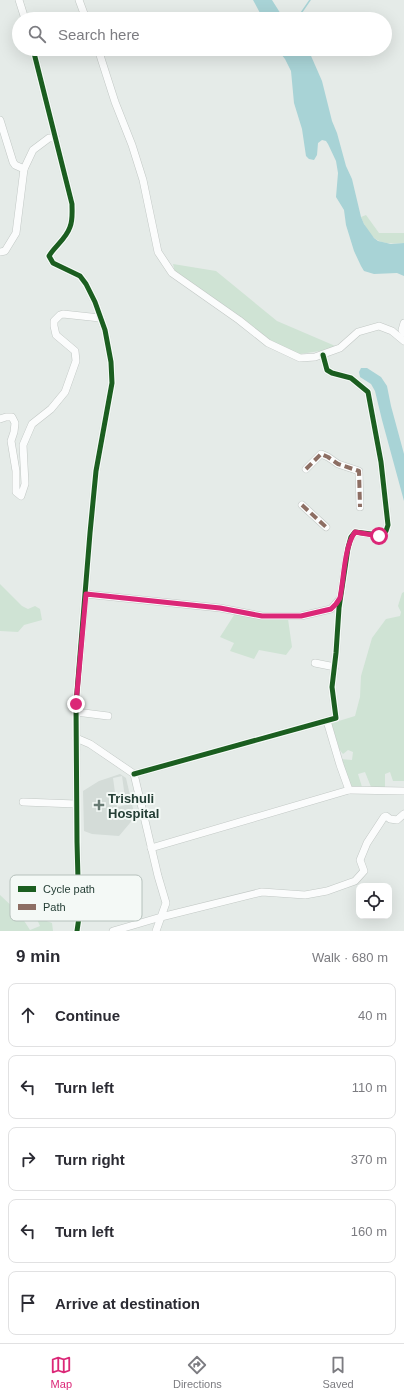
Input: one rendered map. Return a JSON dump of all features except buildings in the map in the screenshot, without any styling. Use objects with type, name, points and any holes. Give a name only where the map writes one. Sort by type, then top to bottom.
[{"type":"street","points":[[19,0],[23,12]]},
{"type":"street","points":[[79,0],[83,12]]},
{"type":"street","points":[[35,56],[72,204],[70,226],[64,238],[53,249],[49,256],[53,263],[80,276],[86,284],[105,330],[109,346],[112,383],[96,472],[76,712],[78,875]]},
{"type":"street","points":[[100,56],[143,180],[158,252],[172,273],[239,320],[268,344],[300,358],[315,357],[340,348],[358,332],[379,326],[392,331],[404,342]]},
{"type":"street","points":[[0,120],[3,137],[14,165],[24,168]]},
{"type":"street","points":[[0,252],[4,251],[16,233],[24,168],[33,150],[49,138],[56,138]]},
{"type":"street","points":[[0,419],[12,417],[15,423],[11,441],[16,471],[16,492],[21,496],[25,484],[23,445],[32,424],[51,409],[65,392],[76,361],[75,351],[56,334],[54,321],[63,314],[100,318]]},
{"type":"street","points":[[404,323],[402,330],[404,334]]},
{"type":"street","points":[[134,774],[336,718],[332,687],[340,598],[348,548],[351,537],[355,532],[379,536],[386,531],[388,525],[382,462],[368,392],[351,378],[326,370],[322,354]]},
{"type":"street","points":[[306,469],[321,454],[328,456],[338,464],[359,471],[360,507]]},
{"type":"street","points":[[302,505],[326,527]]},
{"type":"street","points":[[86,594],[220,608],[262,616],[301,616],[331,609],[340,598]]},
{"type":"street","points":[[315,663],[335,667]]},
{"type":"street","points":[[76,712],[108,716]]},
{"type":"street","points":[[327,721],[349,790]]},
{"type":"street","points":[[76,738],[90,744],[134,774],[151,848],[166,903],[156,931]]},
{"type":"street","points":[[151,848],[349,790],[404,791]]},
{"type":"street","points":[[22,802],[76,804]]},
{"type":"street","points":[[113,931],[160,917],[262,892],[306,895],[327,891],[355,881],[364,871],[360,860],[367,843],[384,817],[386,816],[390,819],[397,820],[404,814]]},
{"type":"street","points":[[77,931],[78,921]]},
{"type":"shaded area","name":"Trishuli Hospital","points":[[120,774],[126,778],[135,817],[119,836],[92,834],[84,831],[83,791],[99,781]],"holes":[[[122,776],[126,805],[117,807],[113,778]]]},
{"type":"green space","points":[[366,215],[379,233],[404,233],[404,243],[388,243],[377,240],[368,231],[361,217]]},
{"type":"green space","points":[[173,264],[216,271],[277,321],[340,348],[293,355],[239,320],[176,276]]},
{"type":"green space","points":[[0,584],[22,606],[28,609],[35,606],[40,609],[42,620],[24,625],[18,632],[0,631]]},
{"type":"green space","points":[[404,592],[404,781],[393,781],[390,772],[385,774],[385,787],[371,787],[365,772],[358,774],[362,787],[352,787],[340,759],[352,760],[353,752],[348,750],[343,754],[339,749],[337,741],[334,741],[329,724],[355,716],[360,697],[361,676],[372,638],[386,619],[400,616],[401,612],[398,606],[402,593]]},
{"type":"green space","points":[[236,612],[288,619],[292,647],[286,655],[259,650],[254,659],[230,651],[234,643],[220,637]]},
{"type":"green space","points":[[0,895],[10,904],[10,921],[24,921],[30,930],[40,926],[38,921],[47,921],[52,923],[53,931],[0,931]]},
{"type":"water","points":[[253,0],[272,0],[280,12],[259,12]]},
{"type":"water","points":[[283,56],[311,56],[322,81],[332,121],[337,133],[346,166],[352,179],[361,217],[364,224],[378,241],[391,244],[404,243],[404,276],[397,273],[374,274],[364,271],[361,266],[354,251],[346,225],[344,210],[336,197],[338,173],[336,161],[328,144],[326,141],[322,140],[318,143],[317,155],[314,160],[309,159],[306,156],[302,129],[294,103],[291,71]]},
{"type":"water","points":[[361,368],[367,368],[381,377],[387,386],[404,454],[404,501],[375,391],[371,384],[360,377],[359,372]]},
{"type":"waterway","points":[[302,12],[310,0]]},
{"type":"marked path","points":[[306,469],[321,454],[338,464],[359,471],[360,507]]},
{"type":"marked path","points":[[302,505],[326,527]]},
{"type":"cycle path","points":[[35,56],[72,204],[72,221],[68,231],[49,256],[53,263],[80,276],[86,284],[95,302],[105,330],[111,362],[112,383],[96,471],[76,704],[78,875]]},
{"type":"cycle path","points":[[134,774],[336,718],[332,687],[339,608],[348,548],[351,537],[355,532],[379,535],[386,531],[388,525],[381,462],[368,392],[351,378],[332,373],[327,370],[323,355]]},
{"type":"cycle path","points":[[77,931],[78,921]]},
{"type":"place","name":"Trishuli Hospital","points":[[99,805]]},
{"type":"route","points":[[76,704],[86,594],[220,608],[262,616],[301,616],[331,609],[340,598],[348,548],[351,537],[355,532],[364,532],[379,536]]}]
